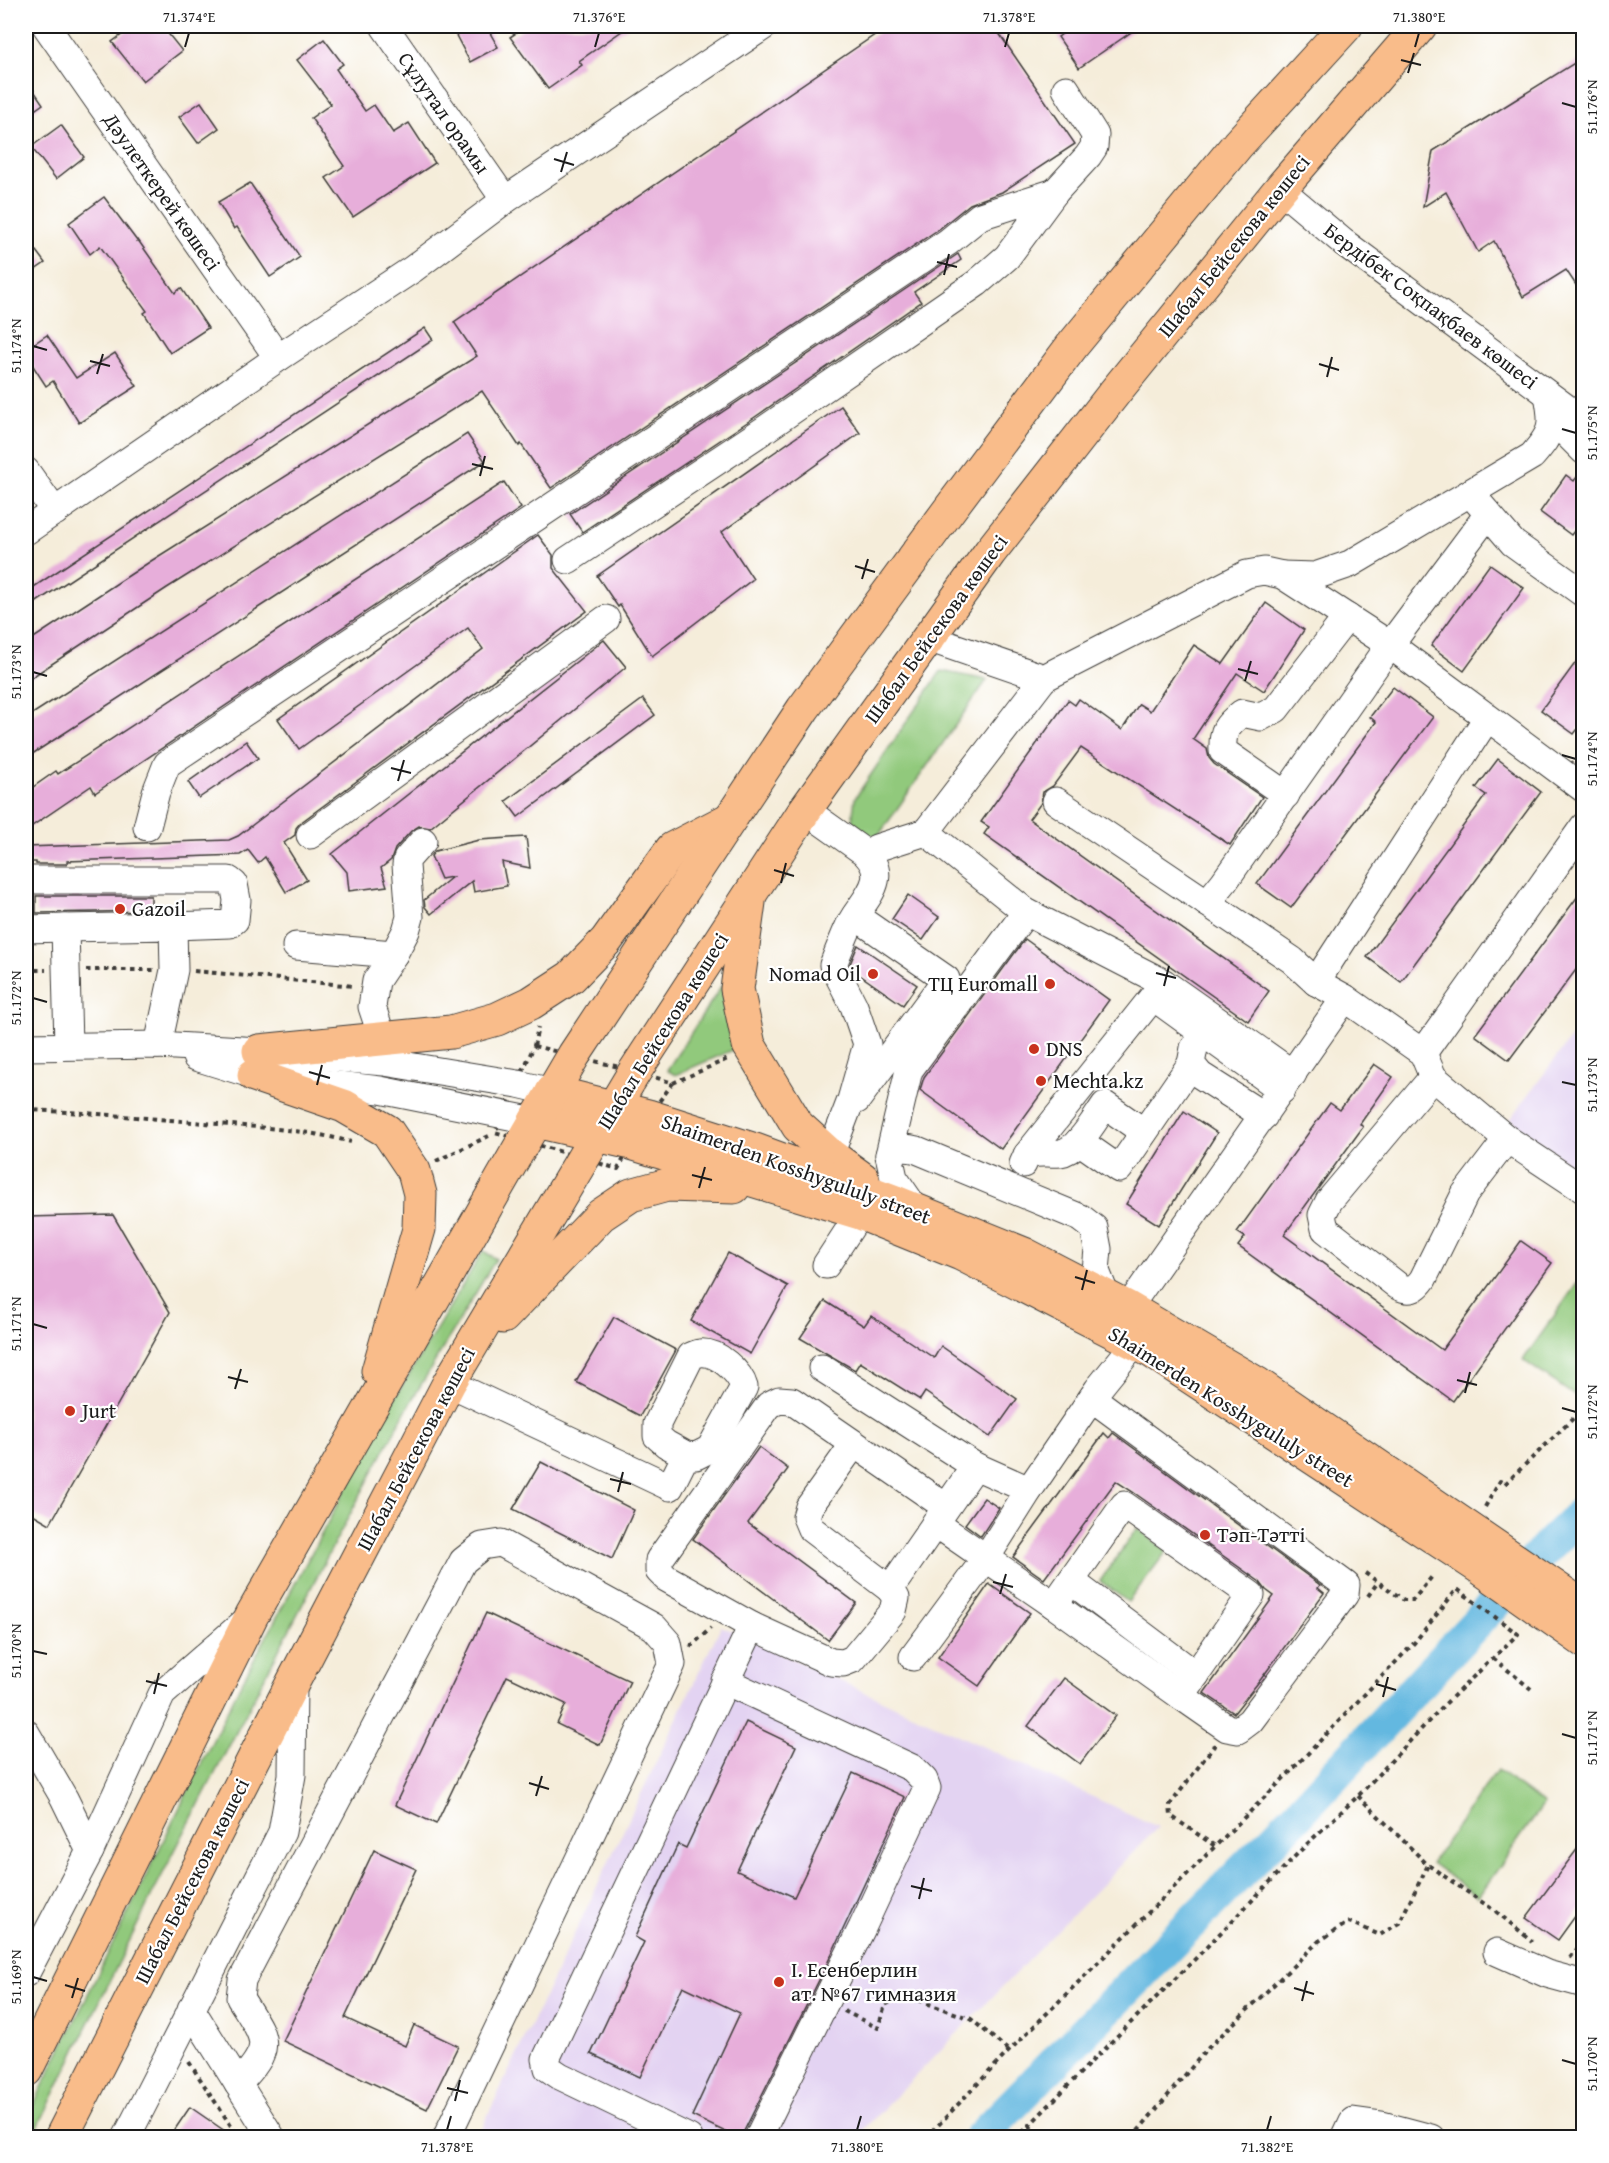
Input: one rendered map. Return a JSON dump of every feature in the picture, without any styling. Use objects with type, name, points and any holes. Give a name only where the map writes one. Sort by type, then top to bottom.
[{"type":"main road","points":[[26,2070],[252,1615],[574,1056],[803,710],[949,510],[1072,346],[1239,144],[1346,26]]},
{"type":"main road","name":"Шабал Бейсекова көшесі","points":[[61,2138],[293,1682],[457,1370],[635,1071],[805,810],[990,552],[1115,392],[1280,189],[1420,26]]},
{"type":"main road","points":[[257,1063],[383,1040],[451,1032],[497,1019],[531,1003],[571,977],[606,941],[672,849],[731,818]]},
{"type":"main road","points":[[750,893],[737,989],[751,1049],[798,1126],[830,1155],[904,1206]]},
{"type":"main road","points":[[257,1063],[344,1106],[387,1131],[414,1171],[420,1194],[419,1229],[362,1424]]},
{"type":"main road","name":"Shaimerden Kosshygululy street","points":[[552,1092],[648,1116],[755,1150],[904,1206],[1024,1254],[1122,1319]]},
{"type":"main road","name":"Shaimerden Kosshygululy street","points":[[535,1121],[631,1143],[860,1213],[1122,1319],[1256,1383],[1479,1569],[1565,1605],[1584,1641]]},
{"type":"main road","points":[[457,1370],[602,1215],[631,1195],[667,1185],[779,1190]]},
{"type":"street","name":"Дәулеткерей көшесі","points":[[46,26],[278,358]]},
{"type":"street","name":"Сұлутал орамы","points":[[384,26],[505,200]]},
{"type":"street","points":[[26,531],[278,358],[413,269],[505,200],[753,28]]},
{"type":"street","points":[[568,560],[764,430],[977,283],[1007,257],[1055,192],[1094,147],[1095,135],[1066,88]]},
{"type":"street","name":"Бердібек Соқпақбаев көшесі","points":[[1280,189],[1550,407],[1584,421]]},
{"type":"street","points":[[147,827],[156,792],[167,764],[948,242],[980,216],[1055,192]]},
{"type":"street","points":[[1550,407],[1584,451]]},
{"type":"street","points":[[868,856],[876,848],[926,832],[1044,678],[1247,574],[1264,571],[1282,575],[1315,576],[1350,564],[1532,456],[1546,440],[1550,407]]},
{"type":"street","points":[[26,471],[55,512]]},
{"type":"street","points":[[1470,493],[1513,543],[1584,594]]},
{"type":"street","points":[[1208,903],[1390,645],[1488,514]]},
{"type":"street","points":[[1282,575],[1390,645],[1487,718],[1580,779]]},
{"type":"street","points":[[1286,795],[1223,751],[1223,737],[1229,722],[1242,713],[1261,717],[1276,709],[1347,617]]},
{"type":"street","points":[[310,835],[606,619]]},
{"type":"street","points":[[928,638],[1044,678]]},
{"type":"street","points":[[1316,982],[1487,718]]},
{"type":"street","points":[[1056,801],[1292,960],[1316,982],[1345,998],[1428,1065],[1507,1139],[1584,1190]]},
{"type":"street","points":[[805,810],[873,860],[876,872],[875,885],[855,916],[833,965],[854,1006],[867,1044],[830,1155]]},
{"type":"street","points":[[1507,1139],[1465,1194],[1417,1287],[1404,1289],[1398,1286],[1325,1229],[1322,1215],[1329,1200],[1428,1065],[1584,826]]},
{"type":"street","points":[[926,832],[1026,912],[1159,990],[1288,1082]]},
{"type":"street","points":[[383,1040],[372,1007],[376,981],[394,954],[411,917],[407,859],[423,841]]},
{"type":"street","points":[[26,880],[229,880],[234,884],[237,900],[235,920],[230,924],[26,929]]},
{"type":"street","points":[[904,1206],[889,1155],[909,1070],[1026,912]]},
{"type":"street","points":[[843,1119],[945,979],[855,916]]},
{"type":"street","points":[[158,1045],[174,970],[173,926]]},
{"type":"street","points":[[65,928],[69,1045]]},
{"type":"street","points":[[296,946],[394,954]]},
{"type":"street","points":[[1010,1189],[1027,1155],[1159,990]]},
{"type":"street","points":[[913,1657],[986,1558],[1092,1398],[1122,1319],[1345,998]]},
{"type":"street","points":[[1079,1142],[1119,1169],[1191,1064],[1192,1051],[1209,1026]]},
{"type":"street","name":"Shaimerden Kosshygululy street","points":[[26,1047],[158,1045],[257,1063],[535,1121]]},
{"type":"street","name":"Shaimerden Kosshygululy street","points":[[257,1063],[384,1062],[518,1084],[552,1092]]},
{"type":"street","points":[[1191,1064],[1200,1075],[1264,1116]]},
{"type":"street","points":[[1027,1155],[1039,1152],[1062,1153],[1076,1146],[1105,1105],[1144,1132]]},
{"type":"street","points":[[889,1155],[896,1148],[907,1147],[917,1150],[1081,1218],[1094,1228],[1098,1249],[1096,1271],[1122,1319]]},
{"type":"street","points":[[826,1265],[860,1213]]},
{"type":"street","points":[[822,1368],[975,1466],[1029,1490]]},
{"type":"street","points":[[457,1370],[670,1487],[686,1455]]},
{"type":"street","points":[[1071,1581],[1188,1685],[1227,1728],[1238,1730],[1250,1721],[1345,1594],[1346,1585],[1092,1398]]},
{"type":"street","points":[[854,1444],[809,1507],[806,1517],[811,1529],[890,1589],[896,1598],[893,1611],[853,1659],[843,1663],[831,1662],[753,1626],[666,1578],[659,1571],[659,1560],[769,1405],[779,1400],[792,1401],[854,1444],[941,1515],[986,1558],[1054,1605],[1188,1685]]},
{"type":"street","points":[[890,1589],[975,1466]]},
{"type":"street","points":[[1054,1605],[1124,1505],[1251,1595],[1188,1685]]},
{"type":"street","points":[[238,2084],[257,2065],[265,2047],[261,2031],[240,1998],[242,1980],[464,1561],[482,1546],[501,1543],[654,1627],[668,1643],[672,1664],[446,2138]]},
{"type":"street","points":[[26,1973],[90,1851],[162,1694],[252,1615]]},
{"type":"street","points":[[689,2138],[560,2076],[548,2068],[546,2059],[753,1626]]},
{"type":"street","points":[[725,1681],[912,1768],[924,1780],[927,1788],[862,1928],[758,2138]]},
{"type":"street","points":[[126,2138],[282,1832],[292,1775],[293,1682]]},
{"type":"street","points":[[26,1733],[64,1798],[90,1851]]},
{"type":"street","points":[[1497,1952],[1547,1974],[1584,1984]]},
{"type":"street","points":[[191,2009],[272,2138]]},
{"type":"street","points":[[1345,2138],[1353,2121],[1382,2125],[1431,2138]]},
{"type":"path","points":[[648,1116],[673,1083],[751,1049]]},
{"type":"path","points":[[574,1056],[673,1083]]},
{"type":"path","points":[[26,1110],[266,1128],[328,1136],[359,1146]]},
{"type":"path","points":[[414,1171],[495,1132]]},
{"type":"path","points":[[1485,1507],[1500,1481],[1505,1484],[1584,1408]]},
{"type":"path","points":[[926,2138],[1009,2051],[1414,1643],[1479,1569],[1516,1634],[1017,2138]]},
{"type":"path","points":[[672,1664],[728,1612]]},
{"type":"path","points":[[1493,1658],[1532,1689]]},
{"type":"path","points":[[1209,1739],[1214,1746],[1170,1805],[1171,1816],[1215,1846]]},
{"type":"path","points":[[1358,1796],[1428,1865],[1498,1913],[1538,1946]]},
{"type":"path","points":[[1132,2138],[1207,2049],[1318,1941],[1349,1922],[1380,1935],[1399,1923],[1428,1865]]},
{"type":"path","points":[[1564,1965],[1584,1940]]},
{"type":"path","points":[[839,2009],[878,2028],[885,2005],[904,1995],[971,2019],[1009,2051]]},
{"type":"path","points":[[187,2059],[239,2138]]},
{"type":"path","points":[[1029,2125],[1039,2138]]},
{"type":"shaded area","points":[[1583,1021],[1583,1174],[1510,1120]]},
{"type":"shaded area","name":"І. Есенберлин ат. №67 гимназия","points":[[721,1626],[1158,1827],[856,2137],[477,2138]]},
{"type":"green space","points":[[941,671],[987,680],[874,842],[863,837],[852,822],[855,798]]},
{"type":"green space","points":[[722,985],[735,1049],[675,1075],[667,1070]]},
{"type":"green space","points":[[483,1251],[496,1259],[406,1410],[325,1561],[156,1887],[33,2137],[26,2137],[26,2120],[235,1695],[392,1403]]},
{"type":"green space","points":[[1583,1275],[1583,1383],[1575,1396],[1523,1360]]},
{"type":"green space","points":[[1137,1528],[1167,1551],[1128,1602],[1100,1581]]},
{"type":"green space","points":[[1497,1770],[1544,1804],[1478,1897],[1431,1863]]},
{"type":"building","points":[[134,26],[162,26],[182,51],[143,81],[112,42]]},
{"type":"building","points":[[451,26],[486,26],[498,47],[470,62]]},
{"type":"building","points":[[527,26],[629,26],[579,61],[582,65],[548,89],[510,37]]},
{"type":"building","points":[[888,26],[994,26],[1075,144],[1002,192],[970,204],[939,229],[551,488],[482,391],[167,588],[26,681],[26,643],[151,561],[477,356],[454,322]]},
{"type":"building","points":[[1073,26],[1140,26],[1079,68],[1058,37]]},
{"type":"building","points":[[324,39],[343,64],[336,69],[365,111],[374,105],[393,133],[409,123],[435,163],[353,217],[326,178],[344,166],[311,118],[331,104],[297,60]]},
{"type":"building","points":[[1584,57],[1584,297],[1566,270],[1523,297],[1494,241],[1478,252],[1446,192],[1423,207],[1433,151]]},
{"type":"building","points":[[26,79],[43,104],[26,116]]},
{"type":"building","points":[[201,102],[219,128],[198,143],[179,117]]},
{"type":"building","points":[[61,125],[84,157],[56,179],[31,147]]},
{"type":"building","points":[[250,183],[300,257],[270,277],[237,227],[234,229],[218,202]]},
{"type":"building","points":[[104,197],[175,293],[181,288],[208,328],[170,353],[144,313],[147,311],[100,246],[90,254],[69,223]]},
{"type":"building","points":[[36,251],[45,263],[26,276],[26,258]]},
{"type":"building","points":[[958,254],[961,260],[914,292],[921,302],[755,417],[582,532],[570,514]]},
{"type":"building","points":[[425,328],[433,340],[26,609],[26,592]]},
{"type":"building","points":[[47,335],[76,378],[115,353],[137,386],[79,423],[53,381],[46,386],[26,355],[26,349]]},
{"type":"building","points":[[841,406],[860,433],[722,532],[753,579],[652,656],[620,605],[618,607],[597,576]]},
{"type":"building","points":[[467,434],[485,461],[26,758],[26,718]]},
{"type":"building","points":[[1584,468],[1584,518],[1571,535],[1540,512],[1566,475],[1574,481]]},
{"type":"building","points":[[504,482],[521,508],[95,793],[91,786],[26,830],[26,792],[56,771],[58,774]]},
{"type":"building","points":[[538,535],[553,555],[553,568],[587,611],[300,823],[295,835],[284,843],[307,880],[286,892],[265,857],[258,863],[248,850],[240,855],[67,861],[67,864],[26,862],[26,847],[229,840],[238,836],[483,649],[468,628],[299,749],[278,719]]},
{"type":"building","points":[[1490,564],[1524,588],[1464,671],[1431,646]]},
{"type":"building","points":[[1266,603],[1304,630],[1264,691],[1237,673],[1193,739],[1207,749],[1209,758],[1214,764],[1262,797],[1230,845],[1081,748],[1053,786],[1043,792],[1041,803],[1029,819],[1269,991],[1248,1021],[984,834],[989,827],[981,822],[1068,700],[1075,705],[1079,699],[1122,730],[1139,704],[1150,711],[1194,645],[1223,664]]},
{"type":"building","points":[[604,640],[626,667],[430,828],[419,826],[411,831],[395,849],[391,860],[381,868],[387,886],[349,891],[347,872],[332,854]]},
{"type":"building","points":[[1584,651],[1584,721],[1574,734],[1541,710]]},
{"type":"building","points":[[1393,687],[1433,717],[1291,908],[1257,884],[1376,722],[1370,717]]},
{"type":"building","points":[[643,699],[655,715],[518,817],[506,801]]},
{"type":"building","points":[[246,741],[258,758],[199,798],[188,782]]},
{"type":"building","points":[[1498,759],[1541,792],[1401,982],[1367,957],[1486,795],[1476,788]]},
{"type":"building","points":[[526,837],[530,868],[502,862],[507,886],[474,892],[472,881],[431,914],[425,907],[424,900],[452,877],[441,879],[431,856],[435,851],[479,840]]},
{"type":"building","points":[[1584,888],[1584,959],[1509,1060],[1475,1035]]},
{"type":"building","points":[[908,895],[939,917],[923,940],[892,919]]},
{"type":"building","points":[[36,896],[151,896],[151,911],[36,913]]},
{"type":"building","points":[[1025,939],[1109,1000],[1001,1149],[920,1090],[924,1077]]},
{"type":"building","points":[[858,945],[917,985],[903,1005],[854,971],[850,964]]},
{"type":"building","points":[[1374,1064],[1393,1077],[1360,1124],[1363,1127],[1284,1235],[1442,1350],[1521,1241],[1552,1263],[1453,1401],[1238,1246],[1245,1237],[1237,1232],[1330,1103],[1340,1110]]},
{"type":"building","points":[[1184,1111],[1217,1133],[1159,1225],[1126,1204]]},
{"type":"building","name":"Jurt","points":[[113,1215],[170,1312],[50,1524],[26,1510],[26,1217]]},
{"type":"building","points":[[728,1253],[788,1286],[750,1354],[691,1321]]},
{"type":"building","points":[[825,1301],[864,1326],[871,1316],[934,1358],[941,1346],[1017,1399],[990,1437],[925,1392],[920,1400],[860,1362],[855,1370],[800,1338]]},
{"type":"building","points":[[614,1317],[676,1350],[640,1416],[576,1382]]},
{"type":"building","points":[[1104,1433],[1109,1438],[1113,1433],[1320,1585],[1318,1588],[1324,1593],[1234,1713],[1204,1693],[1274,1596],[1260,1582],[1133,1492],[1116,1481],[1044,1579],[1013,1557]]},
{"type":"building","points":[[759,1447],[788,1469],[748,1523],[856,1603],[828,1640],[693,1539]]},
{"type":"building","points":[[541,1462],[634,1510],[612,1559],[513,1509]]},
{"type":"building","points":[[984,1498],[999,1508],[981,1536],[965,1524]]},
{"type":"building","points":[[989,1584],[1030,1613],[979,1686],[938,1657]]},
{"type":"building","points":[[486,1613],[630,1681],[600,1745],[557,1724],[566,1704],[507,1676],[436,1824],[395,1805]]},
{"type":"building","points":[[1064,1678],[1116,1716],[1080,1764],[1028,1726]]},
{"type":"building","points":[[746,1722],[796,1746],[737,1871],[794,1897],[853,1773],[905,1797],[742,2138],[738,2138],[692,2116],[740,2013],[683,1986],[640,2077],[591,2054],[644,1942],[635,1937],[678,1844],[686,1848]]},
{"type":"building","points":[[1584,1840],[1584,1904],[1558,1940],[1526,1918]]},
{"type":"building","points":[[374,1850],[416,1869],[345,2018],[405,2046],[414,2025],[458,2046],[427,2109],[283,2041]]},
{"type":"building","points":[[190,2107],[235,2138],[169,2138]]},
{"type":"waterway","points":[[980,2138],[1298,1814],[1547,1547],[1584,1511]]},
{"type":"place","name":"Gazoil","points":[[120,909]]},
{"type":"place","name":"Nomad Oil","points":[[873,974]]},
{"type":"place","name":"ТЦ Euromall","points":[[1050,984]]},
{"type":"place","name":"DNS","points":[[1034,1049]]},
{"type":"place","name":"Mechta.kz","points":[[1041,1081]]},
{"type":"place","name":"Jurt","points":[[70,1411]]},
{"type":"place","name":"Тәп-Тәтті","points":[[1205,1535]]},
{"type":"place","name":"І. Есенберлин ат. №67 гимназия","points":[[779,1982]]}]
